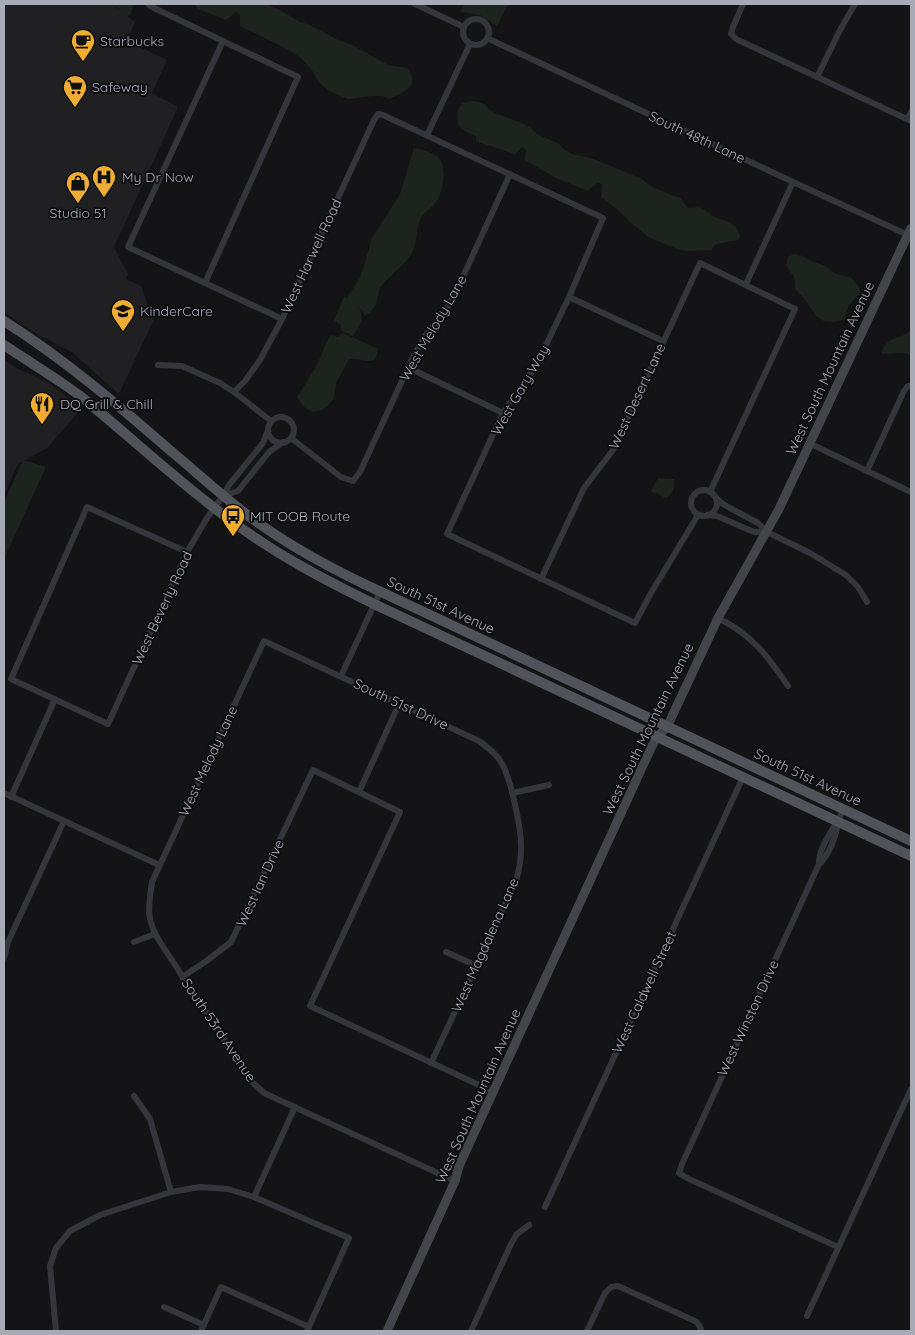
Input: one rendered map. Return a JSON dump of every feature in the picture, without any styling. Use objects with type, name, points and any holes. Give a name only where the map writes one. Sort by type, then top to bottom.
[{"type":"main road","name":"South 51st Avenue","points":[[4,322],[36,342],[97,388],[223,496],[255,521],[301,551],[380,592],[911,841]]},
{"type":"main road","name":"South 51st Avenue","points":[[4,345],[60,381],[214,508],[291,561],[374,604],[911,856]]},
{"type":"street","points":[[148,4],[298,77],[205,283]]},
{"type":"street","points":[[415,4],[464,27]]},
{"type":"street","points":[[744,4],[731,34],[736,39],[909,120],[911,112]]},
{"type":"street","points":[[817,76],[855,4]]},
{"type":"street","points":[[471,20],[481,21],[488,28],[487,38],[481,44],[470,44],[464,38],[464,27],[471,20]]},
{"type":"street","name":"South 48th Lane","points":[[487,38],[793,182],[910,231]]},
{"type":"street","points":[[223,41],[128,247],[282,319]]},
{"type":"street","points":[[470,44],[427,136],[510,174]]},
{"type":"street","name":"West Harwell Road","points":[[234,392],[260,360],[282,319],[378,114],[384,115],[427,136]]},
{"type":"street","name":"West Gary Way","points":[[510,174],[603,218],[569,297],[536,366],[503,413],[447,534],[541,579]]},
{"type":"street","name":"West Melody Lane","points":[[291,438],[341,477],[353,481],[360,472],[425,336],[447,308],[455,294],[510,174]]},
{"type":"street","points":[[706,515],[716,507],[712,494],[796,309],[746,284],[793,182]]},
{"type":"street","name":"West South Mountain Avenue","points":[[387,1331],[455,1181],[459,1166],[657,737],[667,726],[718,618],[767,532],[910,231]]},
{"type":"street","name":"West Desert Lane","points":[[541,579],[584,488],[613,450],[700,263],[746,284]]},
{"type":"street","points":[[569,297],[663,341]]},
{"type":"street","points":[[158,365],[182,366],[220,383],[271,420]]},
{"type":"street","points":[[409,368],[503,413]]},
{"type":"street","points":[[866,471],[904,391],[910,386]]},
{"type":"street","points":[[281,417],[289,420],[293,429],[291,438],[283,442],[272,440],[268,430],[271,420],[281,417]]},
{"type":"street","name":"West Beverly Road","points":[[55,700],[108,724],[188,552],[229,485],[263,443],[268,430]]},
{"type":"street","name":"West Beverly Road","points":[[223,496],[238,491],[269,452],[283,442]]},
{"type":"street","points":[[810,444],[911,492]]},
{"type":"street","points":[[767,532],[754,532],[717,516],[698,514],[692,510],[691,498],[699,491],[706,490],[722,504],[758,523],[767,532],[810,553],[846,575],[858,587],[867,602]]},
{"type":"street","points":[[11,797],[55,700],[11,679],[87,507],[188,552]]},
{"type":"street","points":[[541,579],[635,624],[651,593],[698,514]]},
{"type":"street","points":[[341,676],[380,592]]},
{"type":"street","points":[[718,618],[734,626],[752,640],[767,656],[788,686]]},
{"type":"street","name":"West Melody Lane","points":[[152,882],[264,640]]},
{"type":"street","name":"South 51st Drive","points":[[264,640],[470,737],[490,749],[501,761],[512,793]]},
{"type":"street","points":[[399,704],[359,792],[400,812],[310,1006],[494,1092]]},
{"type":"street","name":"West Ian Drive","points":[[182,976],[205,962],[231,942],[312,770],[359,792]]},
{"type":"street","name":"West Caldwell Street","points":[[545,1207],[743,777]]},
{"type":"street","points":[[512,793],[549,785]]},
{"type":"street","points":[[4,793],[159,865]]},
{"type":"street","name":"West Magdalena Lane","points":[[431,1063],[516,880],[521,863],[522,847],[512,793]]},
{"type":"street","name":"West Winston Drive","points":[[838,1247],[679,1173],[819,864],[823,861],[832,830],[844,809]]},
{"type":"street","points":[[4,958],[8,942],[64,821]]},
{"type":"street","name":"South 53rd Avenue","points":[[152,882],[149,918],[155,934],[251,1081],[264,1093],[455,1181]]},
{"type":"street","points":[[134,942],[155,934]]},
{"type":"street","points":[[446,952],[477,966]]},
{"type":"street","points":[[807,1316],[911,1088]]},
{"type":"street","points":[[134,1096],[150,1119],[171,1192]]},
{"type":"street","points":[[254,1197],[295,1107]]},
{"type":"street","points":[[56,1331],[50,1266],[56,1248],[70,1231],[100,1215],[171,1192],[200,1187],[228,1188],[254,1197],[349,1238],[308,1329],[221,1287],[202,1328],[164,1307]]},
{"type":"street","points":[[473,1331],[517,1234],[529,1225]]},
{"type":"street","points":[[587,1331],[605,1292],[611,1287],[618,1286],[697,1322],[701,1330]]},
{"type":"shaded area","points":[[4,4],[111,4],[135,22],[127,41],[167,60],[152,93],[178,107],[114,247],[128,274],[126,279],[141,286],[153,321],[119,394],[72,352],[39,335],[4,312]]},
{"type":"shaded area","points":[[102,4],[134,4],[130,15],[125,17],[121,15],[120,10],[116,7],[106,8]]},
{"type":"shaded area","points":[[195,4],[265,4],[352,45],[388,65],[407,68],[411,74],[411,84],[405,91],[389,99],[382,96],[373,96],[348,99],[329,91],[319,82],[302,59],[289,50],[240,26],[240,15],[236,12],[226,20],[198,9]]},
{"type":"shaded area","points":[[464,4],[508,4],[497,26],[480,15],[460,12]]},
{"type":"shaded area","points":[[471,101],[486,105],[488,109],[497,114],[522,123],[537,134],[559,144],[572,154],[596,160],[642,179],[650,186],[681,198],[688,208],[703,209],[713,216],[730,223],[738,231],[740,236],[738,240],[717,244],[713,246],[712,250],[690,251],[680,250],[648,237],[601,197],[602,184],[597,183],[588,191],[556,178],[525,160],[526,150],[522,147],[514,155],[476,141],[476,136],[462,129],[457,120],[461,105]]},
{"type":"shaded area","points":[[414,148],[434,154],[439,158],[443,167],[443,184],[440,195],[420,220],[412,253],[383,284],[378,293],[374,308],[365,316],[359,307],[361,319],[353,336],[341,330],[341,325],[334,320],[344,297],[349,299],[347,297],[360,278],[372,238],[400,194]]},
{"type":"shaded area","points":[[794,254],[825,266],[836,274],[851,278],[859,287],[860,293],[849,305],[845,318],[834,322],[824,321],[816,316],[804,298],[795,289],[794,277],[786,265],[788,257]]},
{"type":"shaded area","points":[[911,330],[911,356],[904,353],[881,353],[888,343]]},
{"type":"shaded area","points":[[343,333],[378,349],[376,355],[371,361],[349,359],[336,383],[334,398],[322,410],[313,412],[304,407],[297,397],[316,367],[330,335],[338,337]]},
{"type":"shaded area","points":[[4,360],[18,369],[47,382],[82,408],[47,448],[18,464],[4,495]]},
{"type":"shaded area","points":[[23,460],[46,467],[4,559],[4,502]]},
{"type":"shaded area","points":[[658,478],[674,479],[673,490],[666,498],[651,491]]},
{"type":"place","name":"Starbucks","points":[[83,62]]},
{"type":"place","name":"Safeway","points":[[75,108]]},
{"type":"place","name":"My Dr Now","points":[[104,198]]},
{"type":"place","name":"Studio 51","points":[[78,204]]},
{"type":"place","name":"KinderCare","points":[[123,332]]},
{"type":"place","name":"DQ Grill & Chill","points":[[42,425]]},
{"type":"place","name":"MIT OOB Route","points":[[233,537]]}]
